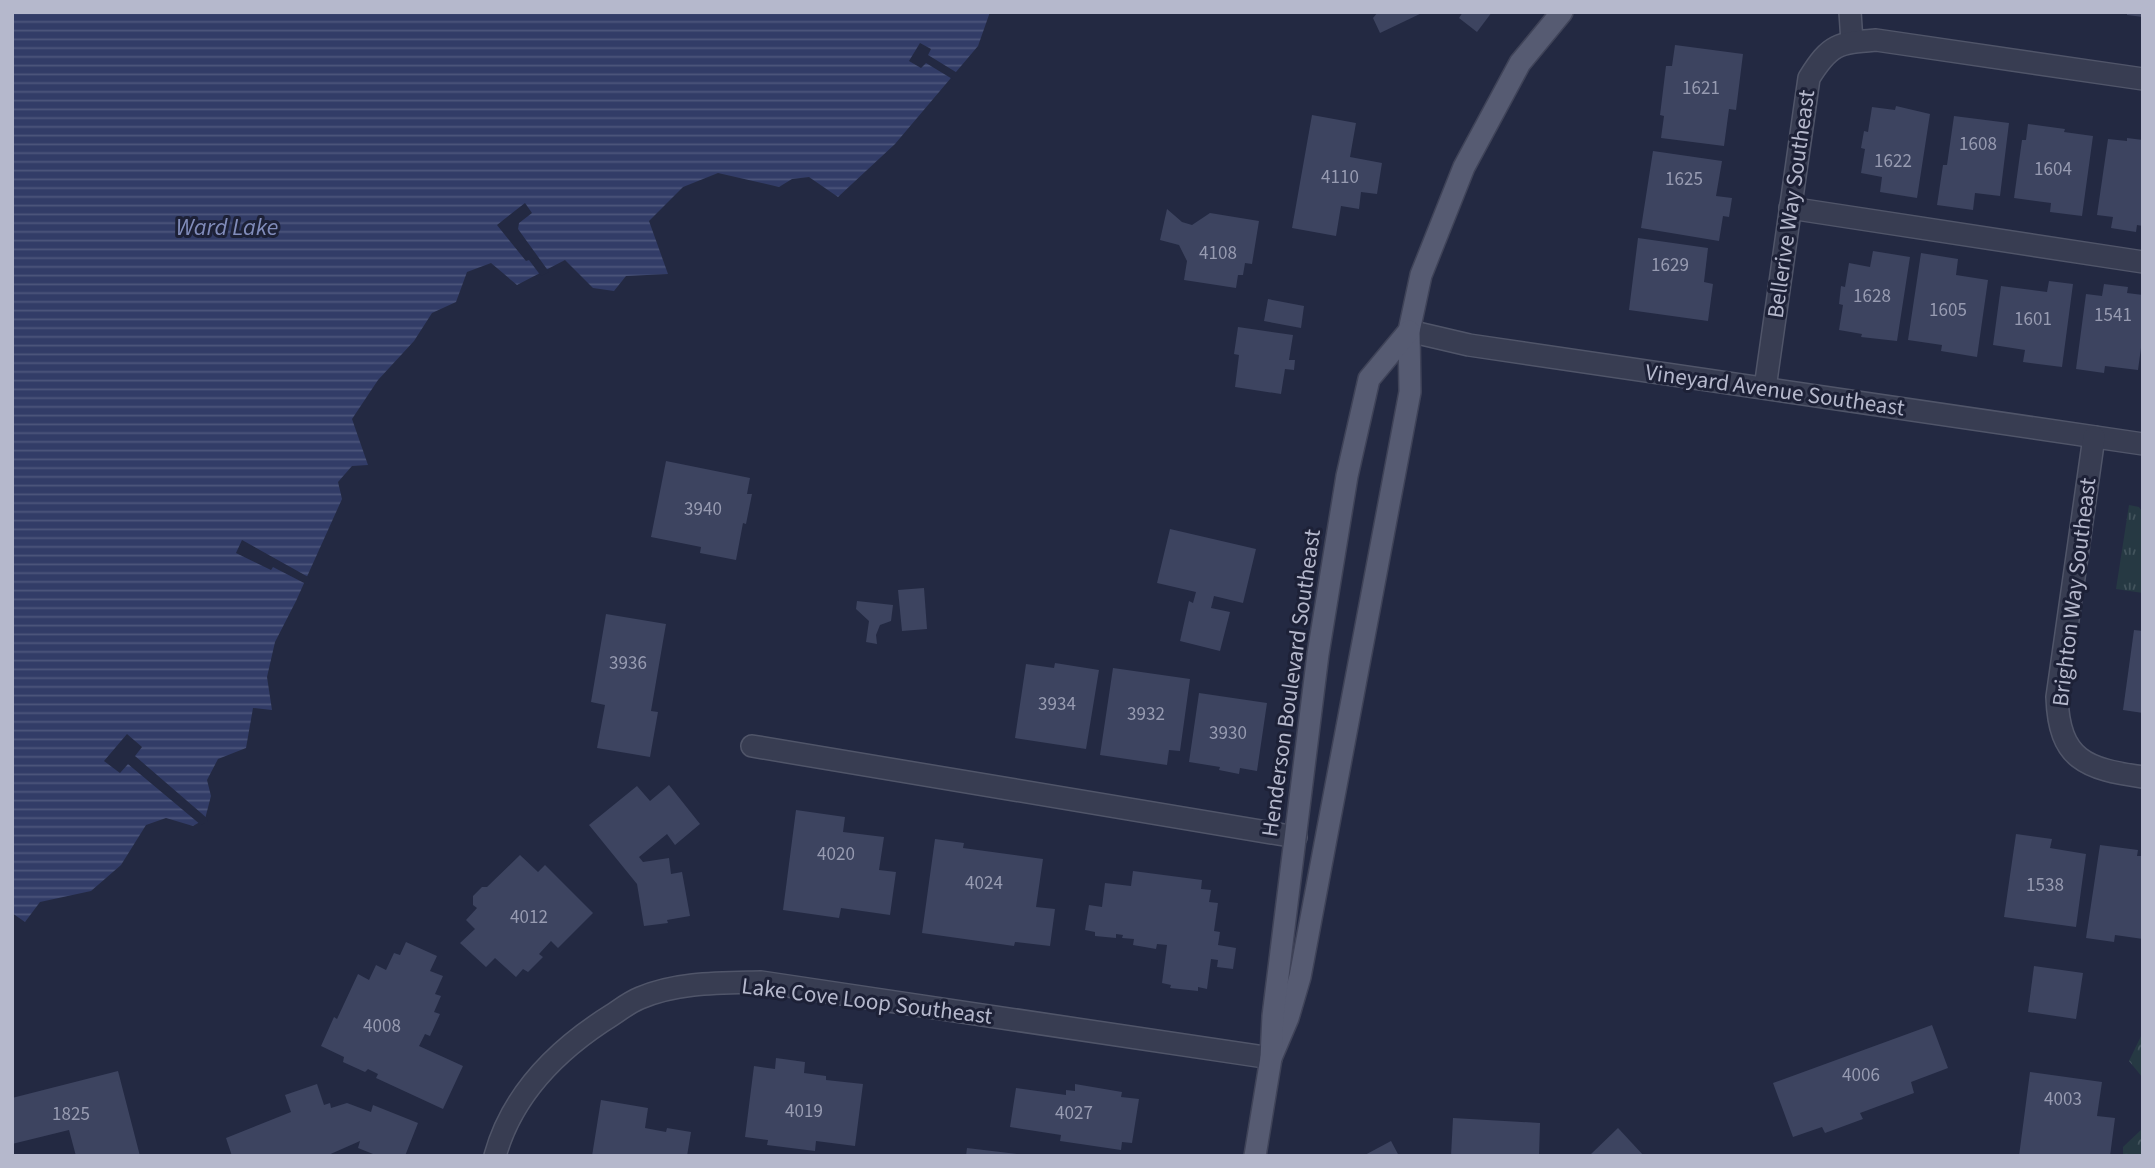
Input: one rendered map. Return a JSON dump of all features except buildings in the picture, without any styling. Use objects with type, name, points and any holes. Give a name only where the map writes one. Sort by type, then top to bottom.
[{"type":"main road","name":"Henderson Boulevard Southeast","points":[[1271,1058],[1288,1018],[1300,977],[1410,392],[1409,331],[1421,275],[1464,167],[1520,63],[1562,12]]},
{"type":"main road","name":"Henderson Boulevard Southeast","points":[[1255,1156],[1271,1058],[1273,1016],[1318,654],[1347,476],[1370,379],[1409,331]]},
{"type":"street","points":[[1850,12],[1852,42]]},
{"type":"street","name":"Bellerive Way Southeast","points":[[1765,388],[1809,78],[1823,55],[1845,43],[1876,40],[2143,79]]},
{"type":"street","points":[[1790,208],[2143,262]]},
{"type":"street","name":"Vineyard Avenue Southeast","points":[[1409,331],[1469,345],[2143,444]]},
{"type":"street","name":"Brighton Way Southeast","points":[[2094,437],[2057,697],[2058,722],[2067,746],[2088,765],[2143,778]]},
{"type":"street","points":[[752,746],[1296,837]]},
{"type":"street","name":"Lake Cove Loop Southeast","points":[[495,1156],[500,1135],[523,1094],[557,1054],[597,1024],[639,998],[695,984],[761,982],[1271,1058]]},
{"type":"green space","points":[[2129,505],[2139,507],[2143,513],[2143,593],[2116,589]]},
{"type":"green space","points":[[2143,1032],[2143,1078],[2129,1061]]},
{"type":"green space","points":[[2143,1128],[2143,1156],[2123,1156],[2123,1147]]},
{"type":"water","name":"Ward Lake","points":[[12,12],[990,12],[978,46],[895,144],[838,197],[809,177],[792,179],[779,187],[718,173],[683,187],[649,221],[668,274],[626,276],[614,291],[593,288],[565,260],[517,285],[491,263],[467,272],[456,302],[432,313],[414,341],[378,380],[352,419],[368,465],[352,466],[338,482],[342,499],[275,642],[267,677],[272,710],[253,708],[246,748],[218,759],[207,780],[211,796],[205,819],[193,826],[166,818],[146,825],[121,865],[91,891],[40,902],[25,922],[12,913]]},
{"type":"pier","points":[[920,43],[931,49],[928,55],[959,74],[954,80],[926,63],[921,68],[909,61]]},
{"type":"pier","points":[[525,203],[532,213],[519,223],[518,229],[549,272],[541,276],[497,225]]},
{"type":"pier","points":[[242,540],[310,578],[308,585],[273,567],[271,570],[236,553]]},
{"type":"pier","points":[[127,734],[142,747],[135,756],[208,819],[207,822],[201,825],[128,764],[120,773],[104,761]]}]
